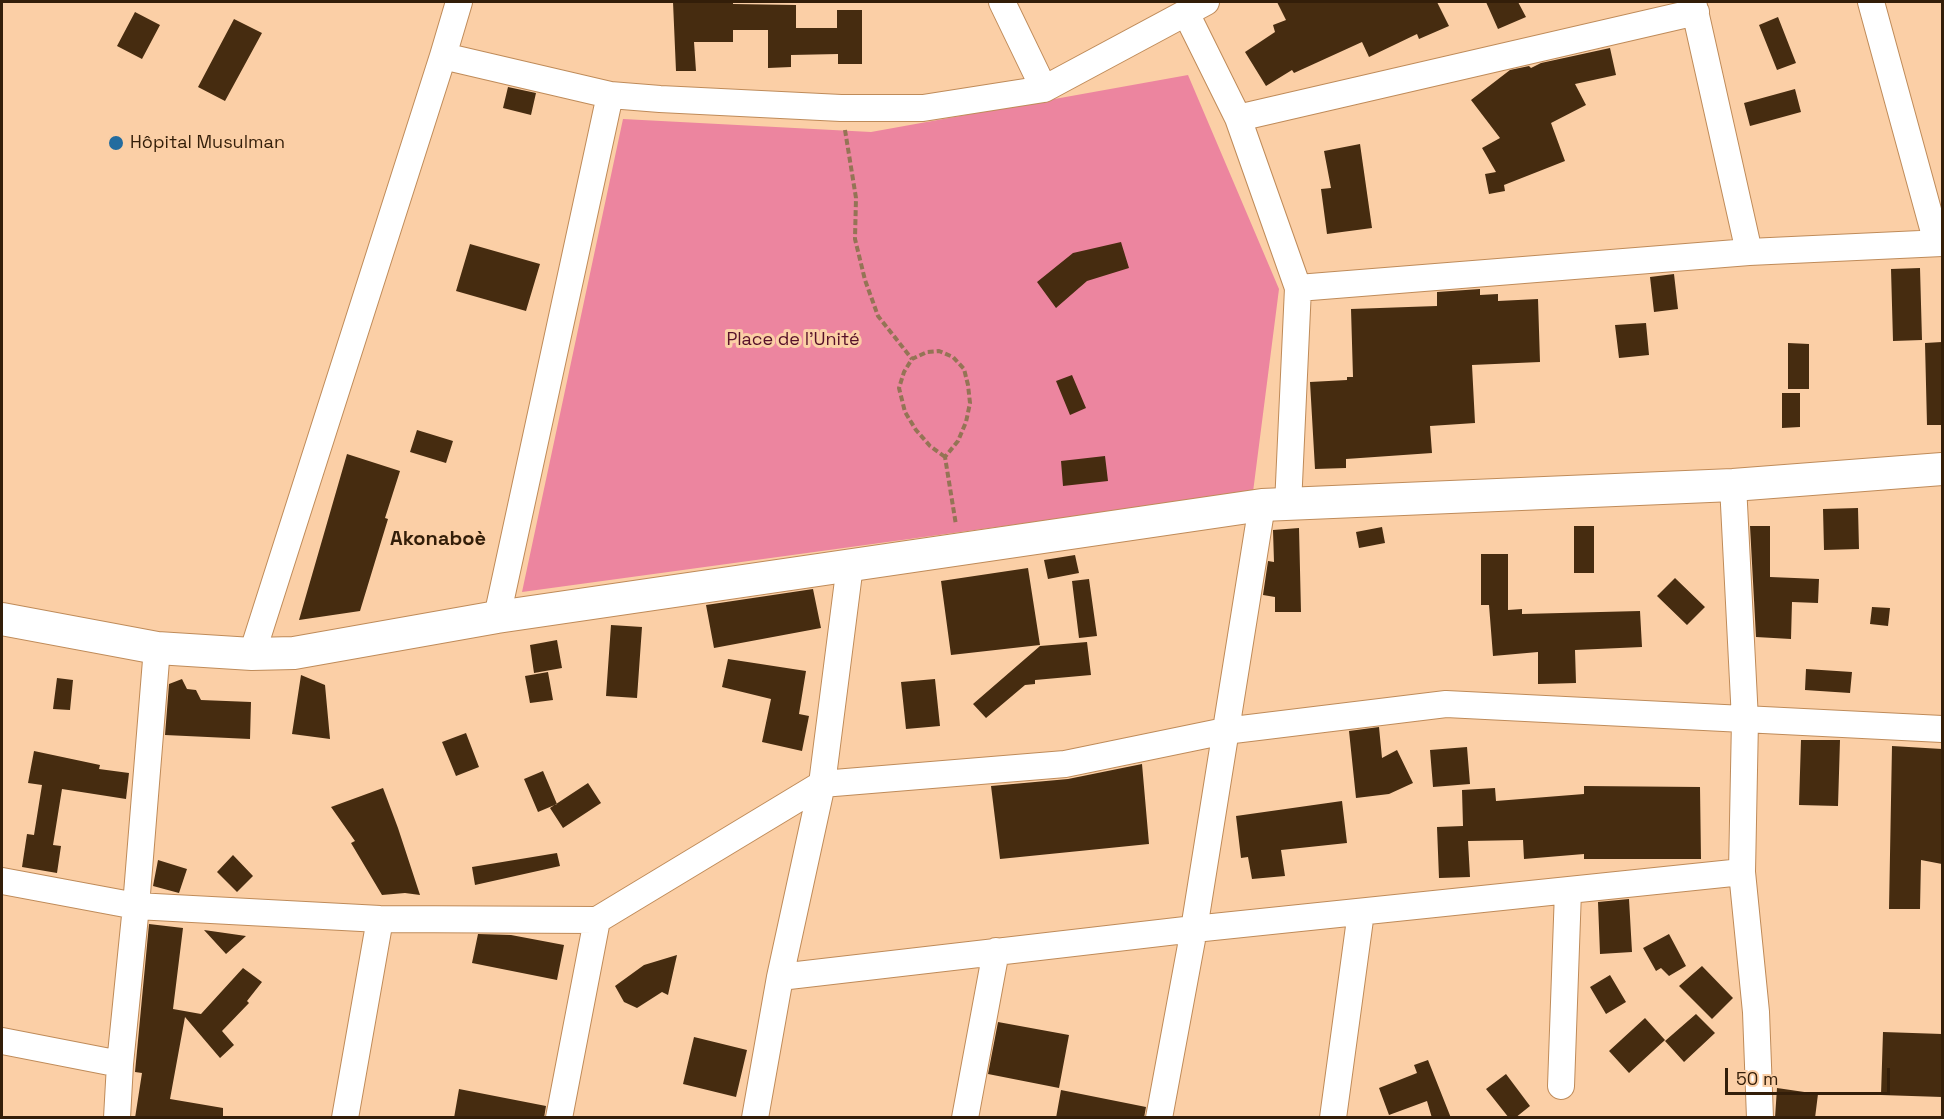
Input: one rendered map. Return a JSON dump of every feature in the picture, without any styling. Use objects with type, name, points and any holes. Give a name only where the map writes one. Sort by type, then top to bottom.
[{"type":"street","points":[[252,654],[459,2]]},
{"type":"street","points":[[1002,2],[1044,89]]},
{"type":"street","points":[[1298,288],[1749,252],[1940,243],[1871,2]]},
{"type":"street","points":[[443,56],[610,94],[660,99],[841,108],[923,108],[1044,89],[1196,7],[1298,288],[1275,505],[1225,731],[1194,929],[1159,1118]]},
{"type":"street","points":[[1238,118],[1694,7],[1749,252]]},
{"type":"street","points":[[497,617],[610,94]]},
{"type":"street","points":[[2,619],[156,648],[252,654],[294,653],[497,617],[1275,505],[1733,485],[1942,469]]},
{"type":"street","points":[[1733,485],[1745,720],[1742,872],[1756,1012],[1760,1118]]},
{"type":"street","points":[[755,1118],[780,977],[822,784],[850,565]]},
{"type":"street","points":[[117,1118],[156,648]]},
{"type":"street","points":[[2,881],[136,906],[381,919],[597,920],[822,784],[1065,764],[1225,731],[1446,704],[1942,729]]},
{"type":"street","points":[[780,977],[1194,929],[1742,872]]},
{"type":"street","points":[[1562,1086],[1569,891]]},
{"type":"street","points":[[1333,1118],[1361,912]]},
{"type":"street","points":[[345,1118],[381,919]]},
{"type":"street","points":[[559,1118],[597,920]]},
{"type":"street","points":[[965,1118],[996,951]]},
{"type":"street","points":[[2,1041],[120,1064]]},
{"type":"path","points":[[841,108],[856,198],[855,239],[865,280],[878,316],[912,359]]},
{"type":"path","points":[[945,456],[958,441],[966,422],[970,403],[968,384],[964,369],[953,357],[939,351],[927,352],[912,359],[904,372],[899,388],[905,412],[916,430],[930,446],[945,456],[959,549]]},
{"type":"green space","name":"Place de l'Unité","points":[[1188,75],[1279,289],[1253,492],[522,592],[623,119],[871,132]]},
{"type":"building","points":[[673,2],[796,5],[796,28],[837,28],[837,10],[862,10],[862,64],[838,64],[838,54],[791,55],[791,67],[768,68],[768,30],[733,30],[733,42],[694,42],[696,71],[676,71]]},
{"type":"building","points":[[1277,2],[1437,2],[1449,26],[1419,39],[1417,34],[1369,57],[1362,42],[1294,73],[1292,70],[1266,86],[1245,52],[1275,32],[1273,25],[1286,20]]},
{"type":"building","points":[[1486,2],[1518,2],[1526,17],[1498,29]]},
{"type":"building","points":[[135,12],[160,25],[142,59],[117,46]]},
{"type":"building","points":[[1778,17],[1796,63],[1777,70],[1759,25]]},
{"type":"building","points":[[234,19],[262,33],[225,101],[198,87]]},
{"type":"building","points":[[1610,48],[1616,75],[1575,84],[1586,105],[1551,123],[1565,161],[1504,185],[1505,191],[1489,194],[1485,174],[1496,172],[1482,148],[1500,138],[1471,100],[1510,70],[1529,66],[1531,68],[1541,63]]},
{"type":"building","points":[[508,87],[536,93],[531,115],[503,108]]},
{"type":"building","points":[[1795,89],[1801,112],[1750,126],[1744,103]]},
{"type":"building","points":[[1360,144],[1372,228],[1327,234],[1321,189],[1331,188],[1324,151]]},
{"type":"building","points":[[1121,242],[1129,268],[1087,281],[1056,308],[1037,282],[1073,253]]},
{"type":"building","points":[[470,244],[540,264],[526,311],[456,291]]},
{"type":"building","points":[[1920,268],[1922,340],[1893,341],[1891,269]]},
{"type":"building","points":[[1674,274],[1678,309],[1654,312],[1650,277]]},
{"type":"building","points":[[1480,289],[1480,295],[1498,294],[1498,301],[1538,299],[1540,362],[1472,365],[1475,423],[1430,426],[1432,453],[1346,459],[1346,468],[1315,469],[1310,382],[1347,380],[1347,377],[1353,377],[1351,309],[1437,306],[1437,292]]},
{"type":"building","points":[[1646,323],[1649,355],[1619,358],[1615,325]]},
{"type":"building","points":[[1942,342],[1942,425],[1927,425],[1925,343]]},
{"type":"building","points":[[1788,343],[1809,344],[1809,389],[1788,389]]},
{"type":"building","points":[[1072,375],[1086,408],[1070,415],[1056,381]]},
{"type":"building","points":[[1782,393],[1800,393],[1800,427],[1782,428]]},
{"type":"building","points":[[417,430],[453,441],[446,463],[410,452]]},
{"type":"building","points":[[347,454],[400,471],[385,518],[388,519],[360,611],[299,620]]},
{"type":"building","points":[[1105,456],[1108,481],[1063,486],[1061,461]]},
{"type":"building","points":[[1858,508],[1859,549],[1824,550],[1823,509]]},
{"type":"building","points":[[1574,526],[1594,526],[1594,573],[1574,573]]},
{"type":"building","points":[[1750,526],[1770,526],[1770,577],[1819,579],[1818,603],[1792,602],[1791,639],[1756,637]]},
{"type":"building","points":[[1382,527],[1385,543],[1359,548],[1356,532]]},
{"type":"building","points":[[1299,528],[1301,612],[1275,612],[1275,597],[1263,595],[1268,561],[1274,562],[1273,530]]},
{"type":"building","points":[[1481,554],[1508,554],[1508,610],[1522,609],[1522,614],[1640,611],[1642,647],[1575,650],[1576,683],[1538,684],[1538,652],[1493,656],[1489,605],[1481,605]]},
{"type":"building","points":[[1075,555],[1079,573],[1048,579],[1044,560]]},
{"type":"building","points":[[1028,568],[1040,645],[951,655],[941,581]]},
{"type":"building","points":[[1675,578],[1705,607],[1687,625],[1657,596]]},
{"type":"building","points":[[1089,579],[1097,636],[1079,638],[1072,581]]},
{"type":"building","points":[[813,589],[821,628],[714,648],[706,605]]},
{"type":"building","points":[[1872,607],[1890,608],[1888,626],[1870,624]]},
{"type":"building","points":[[611,625],[642,627],[637,698],[606,696]]},
{"type":"building","points":[[557,640],[562,668],[534,673],[530,645]]},
{"type":"building","points":[[1087,642],[1091,675],[1035,680],[1035,684],[1025,685],[986,718],[973,704],[1040,646]]},
{"type":"building","points":[[728,659],[806,671],[799,714],[809,716],[802,751],[762,742],[771,699],[722,687]]},
{"type":"building","points":[[1806,669],[1852,672],[1850,693],[1805,690]]},
{"type":"building","points":[[548,672],[553,700],[530,703],[525,676]]},
{"type":"building","points":[[301,675],[325,685],[330,739],[292,734]]},
{"type":"building","points":[[57,678],[73,680],[70,710],[53,709]]},
{"type":"building","points":[[182,679],[187,689],[196,690],[201,700],[251,702],[250,739],[165,735],[169,684]]},
{"type":"building","points":[[935,679],[940,726],[906,729],[901,682]]},
{"type":"building","points":[[1379,727],[1382,758],[1397,750],[1413,783],[1389,794],[1356,798],[1349,731]]},
{"type":"building","points":[[466,733],[479,767],[456,776],[442,742]]},
{"type":"building","points":[[1801,740],[1840,740],[1838,806],[1799,805]]},
{"type":"building","points":[[1892,746],[1942,749],[1942,864],[1921,860],[1920,909],[1889,909]]},
{"type":"building","points":[[1467,747],[1470,784],[1433,787],[1430,750]]},
{"type":"building","points":[[34,751],[100,765],[99,769],[129,773],[126,799],[62,789],[53,845],[61,846],[57,873],[22,867],[27,834],[34,835],[42,785],[28,783]]},
{"type":"building","points":[[1142,764],[1149,844],[1000,859],[991,786],[1068,779]]},
{"type":"building","points":[[543,771],[557,804],[538,812],[524,779]]},
{"type":"building","points":[[588,783],[601,803],[563,828],[550,808]]},
{"type":"building","points":[[1584,786],[1700,787],[1701,859],[1584,859],[1584,854],[1524,859],[1523,840],[1468,841],[1470,877],[1439,878],[1437,827],[1463,826],[1462,790],[1495,788],[1496,801],[1584,794]]},
{"type":"building","points":[[383,788],[420,895],[405,893],[382,895],[351,843],[355,841],[331,807]]},
{"type":"building","points":[[1342,801],[1347,843],[1281,850],[1285,876],[1252,879],[1248,857],[1241,858],[1236,816]]},
{"type":"building","points":[[557,853],[560,866],[475,885],[472,867]]},
{"type":"building","points":[[233,855],[253,876],[237,892],[217,872]]},
{"type":"building","points":[[158,860],[187,869],[179,893],[153,886]]},
{"type":"building","points":[[1629,899],[1632,952],[1600,954],[1598,902]]},
{"type":"building","points":[[149,924],[183,928],[173,1009],[201,1014],[243,968],[262,982],[247,1001],[249,1003],[222,1031],[234,1045],[220,1058],[185,1017],[170,1099],[223,1108],[223,1118],[135,1118],[142,1073],[135,1072]]},
{"type":"building","points":[[204,930],[246,936],[226,954]]},
{"type":"building","points":[[478,934],[511,935],[564,945],[557,980],[472,963]]},
{"type":"building","points":[[1669,934],[1686,966],[1669,976],[1661,968],[1656,971],[1643,948]]},
{"type":"building","points":[[677,955],[668,995],[662,992],[637,1008],[624,1002],[615,986],[644,965]]},
{"type":"building","points":[[1702,966],[1733,998],[1712,1019],[1679,986]]},
{"type":"building","points":[[1610,975],[1626,1002],[1606,1014],[1590,987]]},
{"type":"building","points":[[1696,1014],[1715,1033],[1684,1062],[1665,1041]]},
{"type":"building","points":[[1645,1018],[1665,1040],[1629,1073],[1609,1051]]},
{"type":"building","points":[[998,1022],[1069,1035],[1059,1088],[988,1074]]},
{"type":"building","points":[[1883,1032],[1942,1034],[1942,1097],[1881,1095]]},
{"type":"building","points":[[694,1037],[747,1050],[736,1097],[683,1084]]},
{"type":"building","points":[[1428,1060],[1451,1118],[1432,1118],[1427,1101],[1389,1115],[1379,1088],[1417,1073],[1414,1065]]},
{"type":"building","points":[[1506,1074],[1530,1106],[1515,1118],[1509,1118],[1486,1089]]},
{"type":"building","points":[[1777,1088],[1818,1094],[1815,1118],[1775,1118]]},
{"type":"building","points":[[459,1089],[546,1106],[544,1118],[454,1118]]},
{"type":"building","points":[[1061,1090],[1146,1107],[1144,1118],[1056,1118]]},
{"type":"place","name":"Hôpital Musulman","points":[[116,143]]},
{"type":"district","name":"Akonaboè","points":[[438,540]]}]
